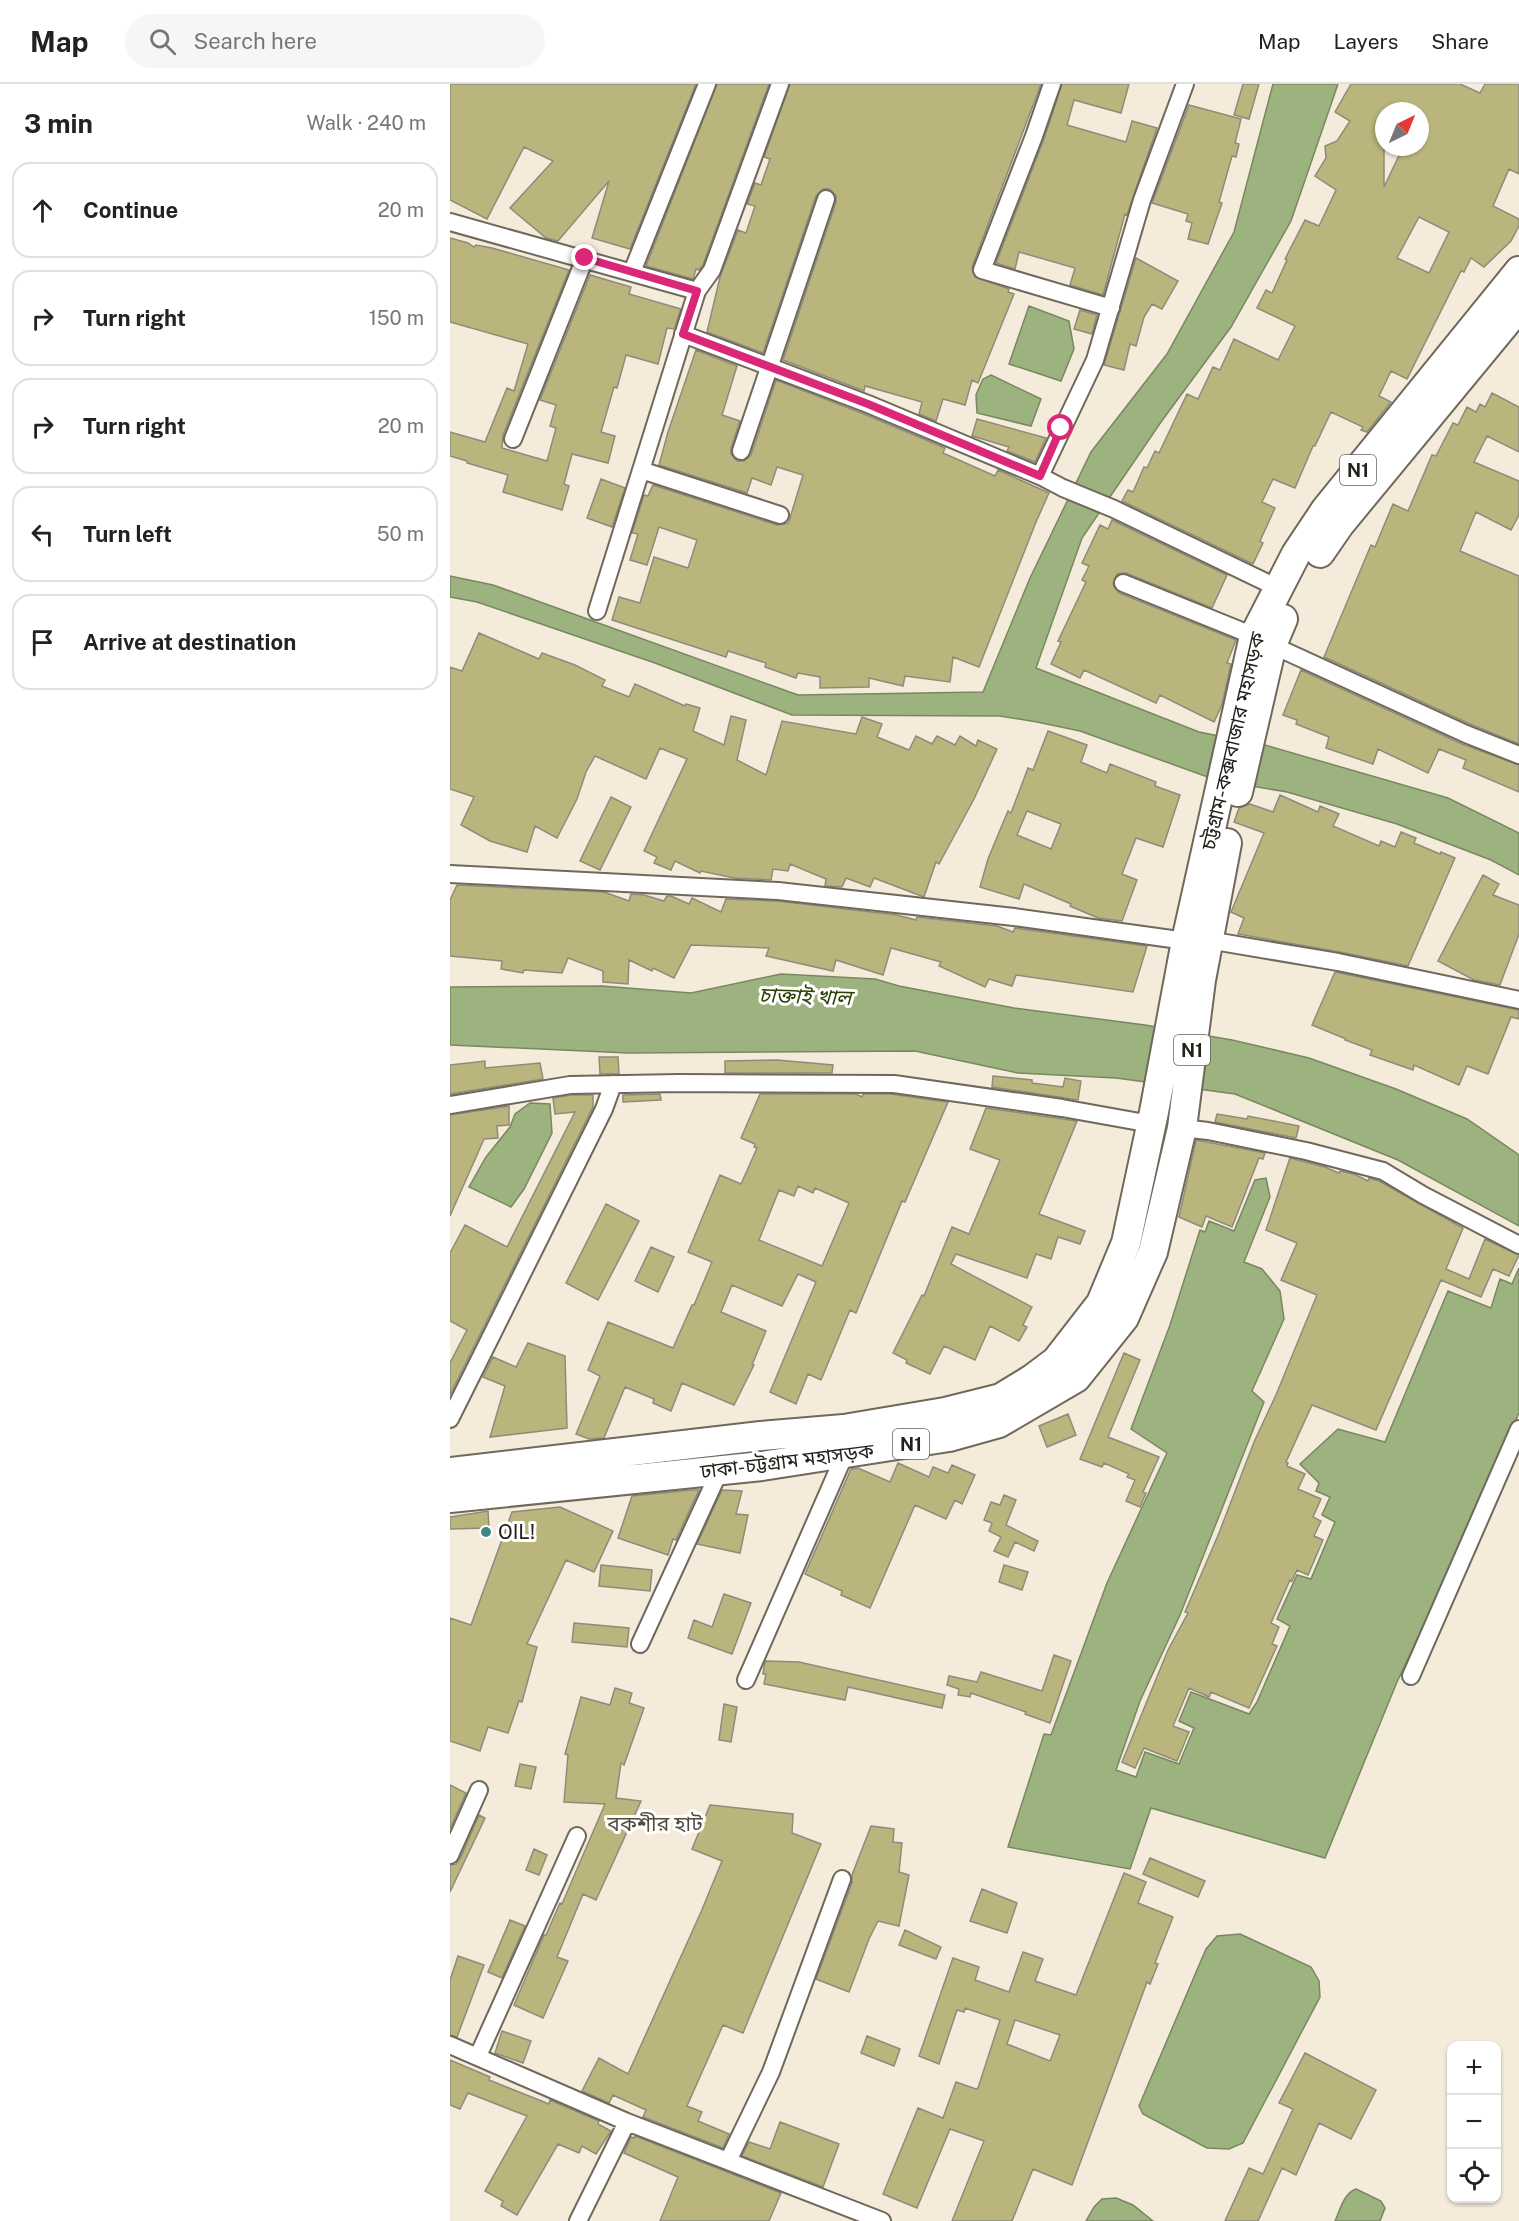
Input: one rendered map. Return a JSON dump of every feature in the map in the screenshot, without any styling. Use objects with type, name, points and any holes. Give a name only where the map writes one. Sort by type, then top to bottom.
[{"type":"highway","name":"চট্টগ্রাম-কক্সবাজার মহাসড়ক","points":[[1153,1118],[1191,978],[1224,813],[1263,640],[1278,588],[1296,554],[1326,509],[1519,270]]},
{"type":"highway","name":"চট্টগ্রাম-কক্সবাজার মহাসড়ক","points":[[1263,640],[1340,524],[1519,307]]},
{"type":"highway","name":"চট্টগ্রাম-কক্সবাজার মহাসড়ক","points":[[1183,1123],[1191,978]]},
{"type":"highway","name":"ঢাকা-চট্টগ্রাম মহাসড়ক","points":[[450,1472],[844,1428],[945,1412],[1001,1398],[1032,1379],[1056,1360],[1101,1303],[1125,1243],[1153,1118]]},
{"type":"highway","name":"ঢাকা-চট্টগ্রাম মহাসড়ক","points":[[450,1498],[762,1466],[949,1437],[999,1423],[1076,1378],[1125,1318],[1153,1252],[1183,1123]]},
{"type":"highway","points":[[760,1436],[762,1466]]},
{"type":"street","points":[[632,272],[707,84]]},
{"type":"street","points":[[597,611],[697,291],[712,270],[780,84]]},
{"type":"street","points":[[1052,84],[982,270],[1111,308]]},
{"type":"street","points":[[1040,476],[1095,360],[1143,201],[1185,84]]},
{"type":"street","points":[[741,451],[826,199]]},
{"type":"street","points":[[450,222],[697,291]]},
{"type":"street","points":[[513,439],[585,258]]},
{"type":"street","points":[[683,334],[868,404],[1040,476],[1063,488],[1114,508],[1278,588]]},
{"type":"street","points":[[641,470],[780,515]]},
{"type":"street","points":[[1123,583],[1263,640],[1466,734],[1519,755]]},
{"type":"street","points":[[450,874],[778,891],[1014,917],[1338,962],[1519,1000]]},
{"type":"street","points":[[450,1419],[604,1109],[613,1084]]},
{"type":"street","points":[[450,1105],[570,1085],[894,1084],[1062,1108],[1153,1118]]},
{"type":"street","points":[[1183,1123],[1208,1131],[1383,1170],[1423,1195],[1519,1245]]},
{"type":"street","points":[[1411,1676],[1519,1429]]},
{"type":"street","points":[[746,1680],[845,1454]]},
{"type":"street","points":[[640,1644],[720,1470]]},
{"type":"street","points":[[450,1855],[479,1790]]},
{"type":"street","points":[[478,2056],[577,1836]]},
{"type":"street","points":[[728,2161],[771,2072],[842,1879]]},
{"type":"street","points":[[450,2045],[627,2122],[882,2221]]},
{"type":"street","points":[[578,2221],[627,2122]]},
{"type":"water","points":[[1273,84],[1338,84],[1291,221],[1231,327],[1161,422],[1082,538],[1036,668],[1199,732],[1265,745],[1448,798],[1519,833],[1519,875],[1491,860],[1397,824],[1287,792],[1216,780],[1080,731],[1000,716],[792,715],[655,663],[477,602],[450,597],[450,576],[493,585],[798,695],[983,692],[1030,578],[1091,452],[1167,354],[1234,232]]},
{"type":"water","points":[[1029,306],[1069,321],[1074,349],[1061,381],[1009,364]]},
{"type":"water","points":[[991,375],[1041,399],[1031,426],[977,413],[976,395],[983,379]]},
{"type":"water","name":"চাক্তাই খাল","points":[[781,974],[875,979],[899,986],[1014,1008],[1145,1025],[1232,1040],[1309,1058],[1396,1089],[1467,1119],[1519,1155],[1519,1226],[1398,1160],[1235,1094],[1116,1078],[1018,1073],[915,1051],[628,1053],[450,1045],[450,987],[602,986],[691,993]]},
{"type":"water","points":[[530,1103],[550,1104],[552,1133],[524,1189],[511,1207],[469,1187],[486,1157],[510,1127],[515,1114]]},
{"type":"water","points":[[1266,1178],[1270,1197],[1244,1262],[1262,1269],[1280,1291],[1284,1319],[1252,1391],[1264,1402],[1180,1615],[1140,1701],[1116,1770],[1136,1777],[1145,1752],[1179,1764],[1194,1728],[1179,1721],[1191,1692],[1249,1714],[1257,1702],[1290,1626],[1277,1619],[1297,1575],[1311,1579],[1335,1522],[1322,1515],[1330,1497],[1316,1491],[1319,1483],[1300,1464],[1338,1429],[1385,1442],[1448,1291],[1491,1308],[1500,1279],[1512,1284],[1519,1268],[1519,1413],[1449,1573],[1397,1682],[1325,1858],[1151,1808],[1130,1869],[1008,1847],[1044,1734],[1051,1735],[1107,1583],[1167,1453],[1131,1429],[1170,1325],[1200,1230],[1205,1232],[1209,1221],[1234,1231],[1255,1180]]},
{"type":"water","points":[[1240,1934],[1311,1967],[1319,1981],[1320,1997],[1243,2143],[1229,2149],[1207,2148],[1143,2114],[1139,2106],[1206,1949],[1217,1936]]},
{"type":"water","points":[[1356,2189],[1381,2201],[1385,2208],[1380,2221],[1335,2221],[1345,2198]]},
{"type":"water","points":[[1116,2198],[1133,2205],[1153,2221],[1086,2221],[1102,2199]]},
{"type":"building","points":[[450,84],[696,84],[630,249],[592,238],[609,181],[558,241],[546,238],[510,208],[553,161],[524,147],[487,219],[450,200]]},
{"type":"building","points":[[717,84],[769,84],[703,265],[699,270],[696,269],[693,279],[646,266]]},
{"type":"building","points":[[790,84],[1041,84],[972,267],[975,277],[1009,289],[1008,292],[1014,294],[978,383],[972,380],[965,405],[943,399],[936,421],[919,414],[922,402],[865,386],[864,391],[783,360],[836,202],[836,196],[830,189],[823,189],[816,196],[763,353],[707,332],[720,277],[738,230],[746,233],[755,206],[747,204],[755,183],[761,185],[770,159],[764,157]]},
{"type":"building","points":[[1062,84],[1129,84],[1121,113],[1074,100],[1067,125],[1126,142],[1132,121],[1157,128],[1127,215],[1125,214],[1103,295],[1070,285],[1075,268],[1019,252],[1015,269],[996,263],[1044,139]]},
{"type":"building","points":[[1243,84],[1259,84],[1249,119],[1234,115]]},
{"type":"building","points":[[1351,84],[1460,84],[1480,93],[1485,84],[1519,84],[1519,174],[1509,169],[1493,206],[1519,219],[1519,226],[1511,241],[1484,267],[1471,258],[1464,272],[1461,271],[1407,379],[1391,371],[1379,396],[1391,402],[1367,432],[1361,430],[1363,427],[1331,412],[1295,488],[1273,479],[1262,502],[1275,508],[1260,541],[1263,543],[1253,564],[1122,501],[1128,490],[1133,492],[1144,467],[1147,468],[1155,451],[1159,453],[1187,394],[1198,399],[1213,367],[1220,370],[1234,339],[1278,360],[1295,326],[1257,308],[1266,290],[1272,293],[1287,260],[1285,259],[1305,220],[1319,226],[1336,190],[1315,176],[1326,158],[1325,146],[1337,141],[1350,121],[1335,112]],"holes":[[[1419,217],[1449,232],[1429,273],[1397,258]]]},
{"type":"building","points":[[1189,105],[1241,119],[1235,143],[1239,144],[1236,157],[1232,156],[1219,202],[1222,203],[1208,244],[1188,239],[1192,223],[1186,221],[1188,214],[1152,203]]},
{"type":"building","points":[[450,238],[474,247],[476,245],[492,248],[569,270],[503,435],[502,448],[547,461],[556,428],[550,426],[556,405],[540,400],[590,275],[631,287],[629,294],[681,309],[674,329],[667,328],[658,364],[626,355],[601,432],[615,436],[608,463],[572,454],[564,484],[569,486],[562,510],[503,492],[508,475],[450,456],[450,432],[485,442],[507,388],[514,391],[528,344],[450,322]]},
{"type":"building","points":[[1136,258],[1178,281],[1162,309],[1152,304],[1144,317],[1136,346],[1130,344],[1124,370],[1104,365]]},
{"type":"building","points":[[1080,310],[1097,315],[1092,334],[1074,329]]},
{"type":"building","points":[[696,350],[737,366],[722,415],[740,421],[731,448],[731,454],[737,461],[744,461],[751,455],[776,380],[945,448],[943,453],[995,476],[998,470],[1049,493],[979,667],[953,657],[950,682],[905,676],[903,686],[869,678],[869,687],[820,688],[820,677],[798,673],[796,678],[765,667],[766,663],[728,651],[726,657],[612,620],[619,597],[640,603],[654,557],[688,568],[697,540],[659,527],[647,565],[630,560],[638,534],[632,533],[644,495],[648,496],[653,485],[777,525],[788,523],[790,518],[803,475],[777,467],[771,485],[752,478],[747,493],[659,465]]},
{"type":"building","points":[[1492,393],[1519,407],[1519,452],[1487,436],[1474,462],[1519,481],[1519,515],[1511,530],[1476,512],[1460,551],[1519,576],[1519,744],[1324,657],[1371,545],[1375,547],[1393,504],[1408,511],[1432,455],[1436,456],[1453,423],[1458,425],[1467,407],[1476,412],[1480,404],[1485,407]]},
{"type":"building","points":[[977,419],[1046,438],[1035,462],[1007,451],[1009,447],[972,436]]},
{"type":"building","points":[[601,479],[625,488],[612,527],[587,518]]},
{"type":"building","points":[[1112,520],[1227,575],[1212,608],[1126,573],[1117,574],[1113,584],[1119,593],[1236,640],[1227,663],[1231,664],[1222,705],[1214,722],[1160,695],[1156,703],[1084,670],[1080,678],[1051,664],[1061,642],[1058,641],[1086,582],[1082,580],[1089,566],[1082,563],[1100,525],[1108,529]]},
{"type":"building","points":[[479,633],[539,659],[542,653],[575,665],[605,680],[602,686],[629,697],[635,684],[685,706],[686,704],[700,708],[693,731],[724,745],[731,716],[746,720],[737,760],[766,775],[782,721],[856,734],[862,717],[882,724],[877,737],[909,750],[916,736],[932,744],[937,736],[955,745],[960,736],[976,746],[978,740],[997,749],[974,799],[939,864],[936,862],[924,897],[874,878],[870,887],[846,878],[842,887],[825,886],[826,879],[790,864],[788,871],[773,869],[771,880],[734,878],[701,871],[700,873],[675,861],[671,870],[654,863],[657,857],[644,851],[687,759],[660,748],[646,779],[595,756],[557,838],[535,826],[527,852],[490,841],[461,825],[474,797],[450,789],[450,667],[462,671]]},
{"type":"building","points":[[1301,670],[1462,744],[1519,765],[1519,792],[1463,768],[1466,760],[1439,749],[1428,773],[1378,749],[1373,764],[1326,748],[1329,737],[1296,724],[1297,720],[1283,715]]},
{"type":"building","points":[[1048,731],[1087,745],[1081,762],[1107,773],[1110,764],[1156,782],[1155,786],[1180,795],[1163,847],[1136,838],[1122,874],[1137,880],[1122,921],[1098,918],[1024,884],[1019,899],[980,887],[988,859],[1008,811],[1011,813],[1028,768],[1033,770]],"holes":[[[1027,811],[1061,824],[1051,849],[1017,835]]]},
{"type":"building","points":[[1280,795],[1318,812],[1320,806],[1339,814],[1333,826],[1379,846],[1381,841],[1395,847],[1401,832],[1416,838],[1414,843],[1455,858],[1408,966],[1238,934],[1244,918],[1231,912],[1264,833],[1234,822],[1239,808],[1250,804],[1273,812]]},
{"type":"building","points":[[611,797],[631,807],[600,870],[580,861]]},
{"type":"building","points":[[1483,875],[1499,884],[1493,895],[1519,905],[1519,934],[1500,985],[1474,980],[1438,961]]},
{"type":"building","points":[[457,885],[604,892],[629,901],[631,894],[664,901],[667,896],[671,896],[689,904],[692,898],[721,912],[726,899],[777,901],[897,915],[916,920],[917,917],[997,926],[1013,932],[1015,928],[1147,946],[1133,992],[1016,975],[1012,986],[989,979],[985,987],[939,966],[941,962],[891,948],[883,975],[836,960],[833,971],[766,956],[769,948],[691,945],[674,978],[629,960],[628,984],[603,982],[603,971],[568,958],[562,973],[524,970],[523,973],[501,969],[502,961],[450,956],[450,900]]},
{"type":"building","points":[[1335,972],[1519,1010],[1519,1019],[1511,1017],[1488,1074],[1467,1066],[1459,1085],[1414,1065],[1413,1070],[1370,1055],[1372,1050],[1312,1025]]},
{"type":"building","points":[[599,1057],[618,1057],[619,1074],[600,1074]]},
{"type":"building","points":[[777,1060],[833,1065],[832,1073],[725,1073],[725,1061]]},
{"type":"building","points":[[485,1061],[485,1068],[540,1063],[543,1079],[450,1094],[450,1065]]},
{"type":"building","points":[[993,1076],[1032,1080],[1032,1083],[1063,1087],[1065,1078],[1081,1081],[1078,1100],[992,1087]]},
{"type":"building","points":[[660,1094],[661,1100],[623,1102],[623,1095]]},
{"type":"building","points":[[760,1094],[856,1094],[862,1097],[863,1094],[890,1094],[948,1102],[905,1202],[902,1201],[856,1313],[850,1310],[821,1380],[808,1374],[796,1404],[770,1392],[816,1282],[798,1274],[782,1306],[732,1285],[721,1312],[766,1331],[752,1365],[754,1365],[734,1405],[682,1383],[671,1411],[653,1403],[654,1399],[625,1387],[604,1438],[589,1439],[576,1434],[600,1376],[588,1370],[608,1322],[673,1348],[712,1262],[688,1252],[720,1175],[741,1184],[757,1148],[754,1147],[755,1144],[741,1138]],"holes":[[[798,1186],[813,1193],[815,1188],[849,1203],[822,1266],[759,1240],[779,1190],[794,1196]]]},
{"type":"building","points":[[593,1095],[593,1107],[450,1395],[450,1363],[467,1330],[450,1321],[450,1253],[465,1225],[507,1247],[575,1112],[555,1114],[553,1098]]},
{"type":"building","points":[[509,1106],[509,1125],[497,1126],[498,1138],[484,1139],[450,1216],[450,1115]]},
{"type":"building","points":[[986,1108],[1077,1121],[1039,1214],[1085,1231],[1080,1244],[1058,1237],[1051,1259],[1036,1254],[1027,1278],[956,1254],[951,1264],[1032,1307],[1023,1325],[1027,1327],[1019,1341],[990,1326],[975,1360],[944,1346],[930,1374],[906,1363],[907,1360],[893,1353],[922,1295],[924,1296],[952,1227],[969,1234],[1000,1160],[970,1149]]},
{"type":"building","points":[[1217,1114],[1247,1119],[1248,1116],[1299,1126],[1296,1138],[1215,1122]]},
{"type":"building","points":[[1196,1140],[1265,1153],[1263,1159],[1259,1158],[1232,1227],[1206,1216],[1202,1227],[1179,1217]]},
{"type":"building","points":[[1290,1158],[1339,1173],[1340,1171],[1354,1174],[1368,1181],[1369,1178],[1379,1181],[1463,1228],[1446,1269],[1469,1279],[1485,1239],[1519,1255],[1509,1276],[1493,1269],[1481,1297],[1441,1280],[1376,1430],[1312,1405],[1286,1462],[1287,1466],[1305,1474],[1298,1489],[1321,1499],[1313,1517],[1321,1521],[1314,1536],[1323,1540],[1308,1575],[1297,1570],[1292,1581],[1290,1580],[1271,1623],[1279,1627],[1272,1644],[1277,1646],[1249,1708],[1211,1692],[1209,1697],[1189,1688],[1173,1726],[1189,1732],[1177,1761],[1144,1748],[1135,1768],[1122,1762],[1168,1650],[1188,1613],[1185,1612],[1317,1295],[1281,1280],[1297,1243],[1266,1230]]},
{"type":"building","points":[[606,1204],[639,1221],[598,1300],[566,1283]]},
{"type":"building","points":[[651,1247],[674,1257],[658,1292],[635,1281]]},
{"type":"building","points":[[528,1343],[565,1356],[567,1428],[490,1437],[505,1386],[483,1377],[493,1357],[516,1367]]},
{"type":"building","points":[[1124,1353],[1140,1360],[1108,1437],[1159,1457],[1143,1492],[1146,1493],[1140,1507],[1126,1501],[1135,1480],[1127,1477],[1129,1474],[1104,1463],[1102,1467],[1080,1459]]},
{"type":"building","points":[[1068,1414],[1076,1435],[1047,1447],[1039,1426]]},
{"type":"building","points":[[898,1463],[929,1477],[933,1467],[948,1473],[952,1465],[975,1475],[962,1504],[955,1500],[946,1519],[915,1505],[870,1608],[841,1595],[842,1591],[805,1574],[851,1469],[858,1468],[890,1482]]},
{"type":"building","points":[[699,1490],[676,1540],[673,1539],[668,1555],[618,1538],[632,1496]]},
{"type":"building","points":[[722,1490],[742,1491],[736,1514],[748,1515],[740,1553],[697,1544]]},
{"type":"building","points":[[1004,1495],[1016,1500],[1006,1525],[1038,1541],[1034,1551],[1015,1542],[1008,1557],[994,1551],[1001,1537],[989,1531],[992,1523],[984,1520],[991,1502],[1000,1505]]},
{"type":"building","points":[[560,1507],[613,1531],[594,1572],[566,1560],[527,1644],[537,1647],[522,1702],[519,1701],[508,1733],[488,1727],[480,1751],[450,1741],[450,1618],[471,1625],[512,1512]]},
{"type":"building","points":[[488,1511],[489,1528],[450,1529],[450,1517]]},
{"type":"building","points":[[601,1565],[652,1570],[650,1591],[599,1586]]},
{"type":"building","points":[[1004,1565],[1028,1572],[1022,1590],[999,1582]]},
{"type":"building","points":[[724,1594],[751,1603],[732,1654],[688,1638],[694,1620],[712,1627]]},
{"type":"building","points":[[574,1623],[629,1628],[627,1647],[572,1642]]},
{"type":"building","points":[[1054,1655],[1071,1661],[1050,1723],[971,1693],[970,1697],[958,1695],[959,1689],[947,1685],[949,1676],[977,1682],[981,1672],[1042,1691]]},
{"type":"building","points":[[766,1661],[799,1662],[945,1695],[942,1708],[848,1687],[845,1700],[764,1684],[766,1674],[763,1674]]},
{"type":"building","points":[[615,1688],[632,1693],[629,1703],[644,1708],[624,1765],[621,1763],[616,1798],[641,1801],[596,1900],[583,1894],[557,1957],[568,1961],[543,2018],[514,2005],[544,1935],[560,1903],[562,1904],[605,1804],[564,1802],[568,1755],[565,1754],[581,1697],[610,1705]]},
{"type":"building","points":[[724,1704],[737,1707],[731,1742],[719,1740]]},
{"type":"building","points":[[520,1764],[536,1767],[531,1789],[515,1786]]},
{"type":"building","points":[[450,1785],[466,1793],[450,1829]]},
{"type":"building","points":[[710,1805],[793,1814],[792,1833],[821,1844],[743,2033],[723,2025],[687,2106],[702,2112],[698,2121],[729,2134],[723,2148],[643,2117],[646,2110],[613,2095],[609,2103],[582,2091],[599,2058],[628,2074],[701,1912],[722,1861],[692,1849]]},
{"type":"building","points":[[479,1815],[485,1818],[450,1892],[450,1865],[456,1864],[460,1859]]},
{"type":"building","points":[[871,1826],[894,1829],[893,1842],[902,1843],[899,1872],[909,1875],[899,1926],[878,1921],[849,1992],[816,1979]]},
{"type":"building","points":[[534,1849],[547,1855],[539,1875],[526,1870]]},
{"type":"building","points":[[1150,1858],[1205,1881],[1198,1897],[1143,1874]]},
{"type":"building","points":[[1124,1873],[1146,1882],[1138,1903],[1173,1917],[1155,1963],[1158,1964],[1150,1984],[1147,1982],[1072,2185],[1033,2169],[1012,2221],[952,2221],[984,2141],[950,2129],[917,2208],[883,2194],[918,2108],[943,2118],[956,2082],[978,2088],[1000,2020],[965,2008],[964,2012],[957,2010],[939,2064],[919,2056],[953,1958],[979,1967],[975,1980],[1009,1992],[1023,1952],[1043,1959],[1035,1981],[1076,1995]],"holes":[[[1015,2020],[1060,2035],[1050,2061],[1007,2044]]]},
{"type":"building","points":[[982,1889],[1017,1903],[1007,1933],[970,1921]]},
{"type":"building","points":[[510,1920],[525,1926],[502,1978],[488,1972]]},
{"type":"building","points":[[905,1930],[941,1947],[936,1959],[899,1945]]},
{"type":"building","points":[[458,1956],[484,1965],[457,2037],[450,2035],[450,1980]]},
{"type":"building","points":[[502,2031],[531,2041],[523,2063],[495,2053]]},
{"type":"building","points":[[867,2036],[900,2049],[894,2066],[861,2053]]},
{"type":"building","points":[[1305,2053],[1376,2090],[1351,2139],[1319,2123],[1296,2175],[1282,2168],[1258,2221],[1225,2221],[1249,2168],[1263,2174],[1293,2109],[1279,2103]]},
{"type":"building","points":[[450,2060],[490,2077],[489,2080],[549,2104],[550,2100],[599,2121],[598,2124],[611,2131],[596,2154],[582,2146],[579,2153],[558,2144],[517,2215],[501,2206],[503,2201],[485,2191],[527,2116],[468,2093],[460,2109],[450,2105]]},
{"type":"building","points":[[780,2122],[839,2144],[823,2187],[742,2156],[749,2142],[770,2149]]},
{"type":"building","points":[[635,2136],[781,2193],[769,2221],[660,2221],[678,2177],[624,2153],[631,2137]]},
{"type":"place","name":"OIL!","points":[[486,1532]]},
{"type":"district","name":"বকশীর হাট","points":[[655,1823]]},
{"type":"route","points":[[585,258],[697,291],[683,334],[868,404],[1040,476],[1061,428]]}]
